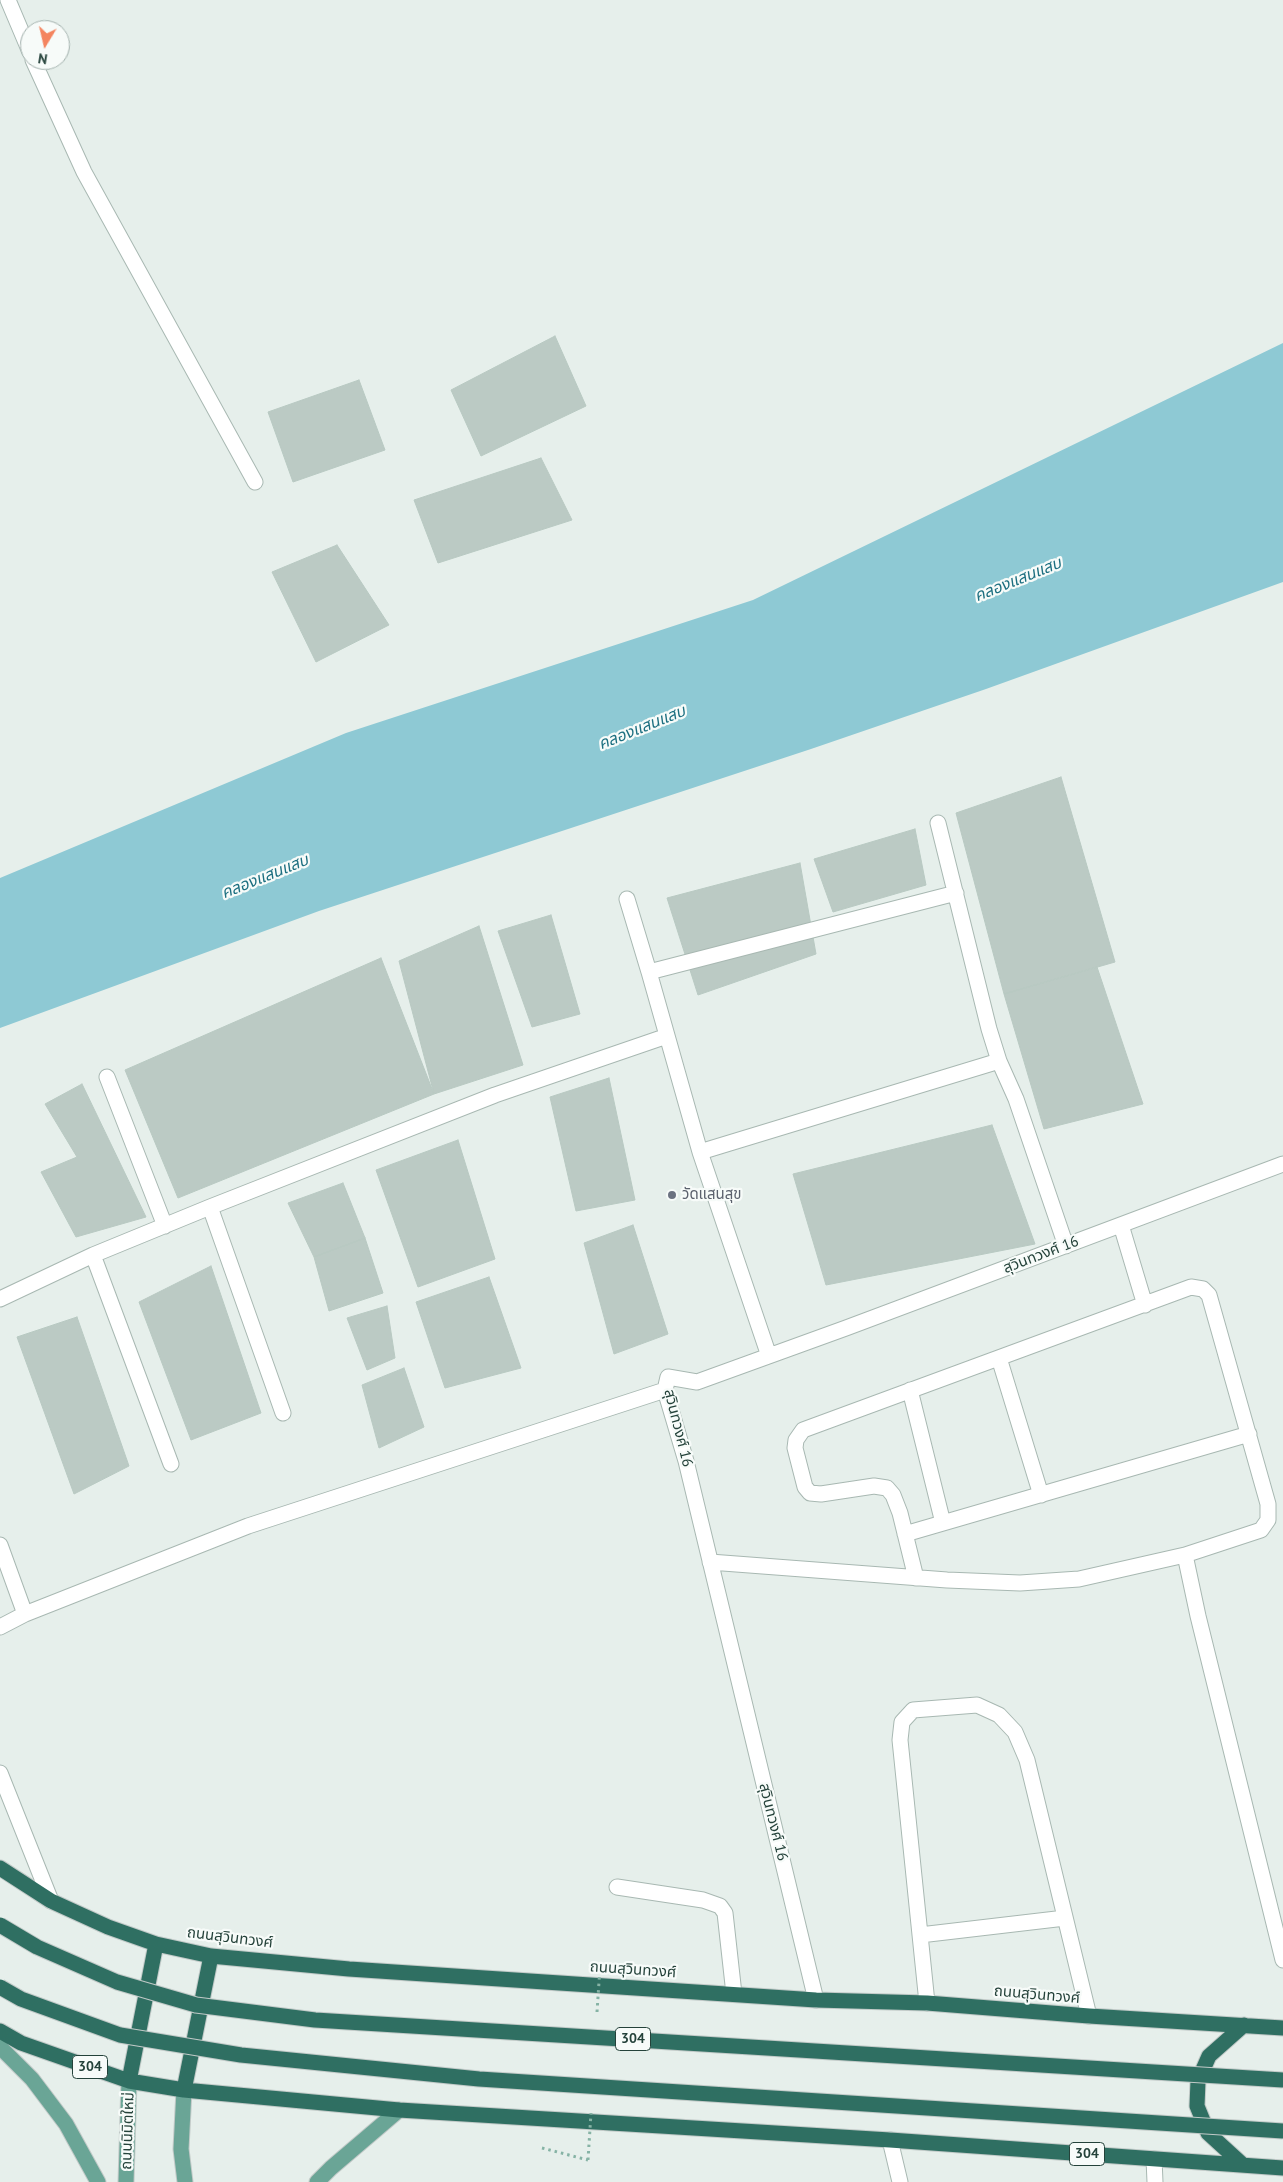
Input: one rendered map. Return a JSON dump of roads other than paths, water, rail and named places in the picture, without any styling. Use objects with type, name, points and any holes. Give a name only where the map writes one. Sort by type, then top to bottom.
[{"type":"highway","name":"ถนนสุวินทวงศ์","points":[[0,1868],[51,1902],[108,1927],[156,1944],[211,1956],[349,1969],[816,2000],[927,2003],[1089,2016],[1283,2028]]},
{"type":"highway","name":"304","points":[[0,1925],[37,1948],[117,1982],[196,2005],[315,2020],[1283,2080]]},
{"type":"highway","points":[[129,2081],[156,1944]]},
{"type":"highway","points":[[184,2090],[211,1956]]},
{"type":"highway","points":[[0,1987],[21,1999],[120,2035],[241,2055],[489,2079],[1283,2131]]},
{"type":"highway","points":[[1243,2165],[1208,2133],[1197,2106],[1198,2081],[1209,2056],[1244,2026]]},
{"type":"highway","name":"304","points":[[0,2031],[22,2043],[129,2081],[184,2090],[400,2110],[890,2140],[1283,2168]]},
{"type":"main road","points":[[0,2047],[32,2079],[66,2124],[98,2182]]},
{"type":"main road","name":"ถนนนิมิตใหม่","points":[[126,2182],[129,2081]]},
{"type":"main road","points":[[184,2090],[181,2149],[184,2182]]},
{"type":"main road","points":[[317,2182],[400,2110]]},
{"type":"street","points":[[9,0],[20,27]]},
{"type":"street","points":[[38,70],[84,172],[255,482]]},
{"type":"street","points":[[938,823],[999,1061],[1016,1099],[1066,1246]]},
{"type":"street","points":[[649,972],[956,893]]},
{"type":"street","points":[[627,899],[700,1152],[769,1356]]},
{"type":"street","points":[[0,1299],[93,1256],[210,1207],[495,1095],[667,1036]]},
{"type":"street","points":[[700,1152],[999,1061]]},
{"type":"street","points":[[107,1077],[165,1226]]},
{"type":"street","name":"สุวินทวงศ์ 16","points":[[816,2000],[686,1461],[665,1390],[668,1377],[697,1382],[1283,1164]]},
{"type":"street","points":[[210,1207],[283,1412]]},
{"type":"street","points":[[1121,1225],[1145,1304]]},
{"type":"street","points":[[93,1256],[171,1464]]},
{"type":"street","points":[[710,1562],[916,1578],[1020,1583],[1052,1582],[1079,1579],[1185,1555],[1261,1530],[1268,1520],[1268,1504],[1209,1295],[1203,1289],[1191,1287],[803,1430],[796,1440],[794,1448],[805,1487],[810,1493],[821,1494],[874,1486],[887,1488],[893,1495],[906,1534],[916,1578]]},
{"type":"street","points":[[999,1358],[1041,1495]]},
{"type":"street","points":[[0,1627],[25,1614],[248,1526],[665,1390]]},
{"type":"street","points":[[910,1390],[943,1523]]},
{"type":"street","points":[[906,1534],[1249,1434]]},
{"type":"street","points":[[0,1545],[25,1614]]},
{"type":"street","points":[[1185,1555],[1283,1960]]},
{"type":"street","points":[[927,2003],[900,1740],[902,1722],[913,1710],[977,1705],[999,1715],[1015,1732],[1027,1760],[1089,2016]]},
{"type":"street","points":[[0,1773],[51,1902]]},
{"type":"street","points":[[617,1887],[703,1900],[720,1906],[725,1913],[734,1994]]},
{"type":"street","points":[[920,1935],[1065,1918]]},
{"type":"street","points":[[890,2140],[900,2182]]},
{"type":"street","points":[[1154,2159],[1155,2182]]},
{"type":"water","name":"คลองแสนแสบ","points":[[1283,343],[1283,582],[986,689],[811,749],[319,911],[0,1028],[0,878],[346,733],[753,600]]},
{"type":"place","name":"วัดแสนสุข","points":[[672,1195]]}]
